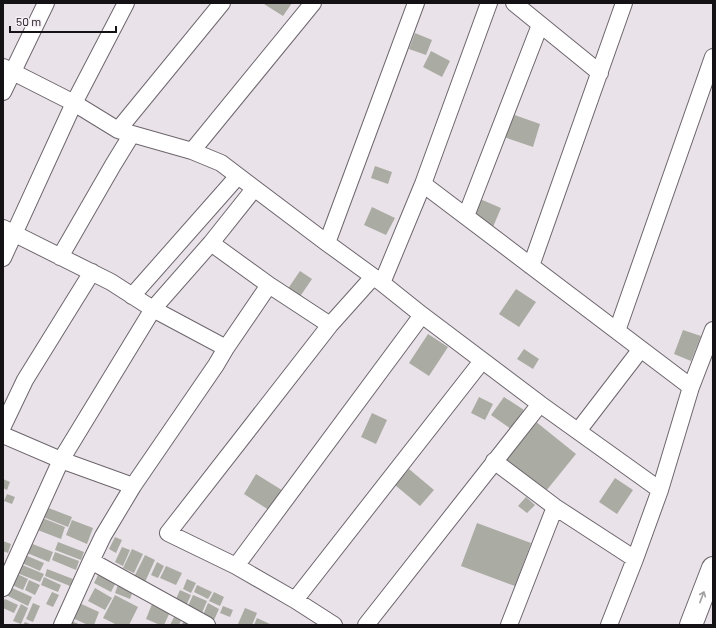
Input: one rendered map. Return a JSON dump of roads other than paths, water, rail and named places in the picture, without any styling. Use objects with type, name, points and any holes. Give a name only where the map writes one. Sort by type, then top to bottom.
[{"type":"highway","points":[[692,625],[713,568]]},
{"type":"street","points":[[3,92],[8,69],[46,3]]},
{"type":"street","points":[[3,258],[9,231],[126,3]]},
{"type":"street","points":[[60,257],[113,165],[125,132],[222,3]]},
{"type":"street","points":[[192,151],[313,3]]},
{"type":"street","points":[[327,243],[416,3]]},
{"type":"street","points":[[334,625],[295,600],[236,566],[168,533],[330,325],[378,280],[422,184],[489,3]]},
{"type":"street","points":[[514,3],[600,73]]},
{"type":"street","points":[[531,266],[624,3]]},
{"type":"street","points":[[466,216],[540,25]]},
{"type":"street","points":[[617,331],[713,57]]},
{"type":"street","points":[[8,69],[74,103],[125,132],[192,151],[221,163],[378,280],[540,404],[660,490]]},
{"type":"street","points":[[132,296],[238,176]]},
{"type":"street","points":[[422,184],[691,387]]},
{"type":"street","points":[[3,588],[61,460],[153,310],[211,243],[254,189]]},
{"type":"street","points":[[9,231],[111,282],[153,310],[226,348]]},
{"type":"street","points":[[211,243],[269,285],[330,325]]},
{"type":"street","points":[[3,426],[26,380],[92,272]]},
{"type":"street","points":[[62,625],[103,536],[133,486],[269,285]]},
{"type":"street","points":[[236,566],[422,315]]},
{"type":"street","points":[[609,625],[660,490],[691,387],[713,330]]},
{"type":"street","points":[[578,431],[641,349]]},
{"type":"street","points":[[295,600],[482,360]]},
{"type":"street","points":[[366,625],[540,404]]},
{"type":"street","points":[[3,435],[61,460],[133,486]]},
{"type":"street","points":[[494,461],[555,507],[635,559]]},
{"type":"street","points":[[509,625],[555,507]]},
{"type":"street","points":[[91,561],[207,625]]}]
